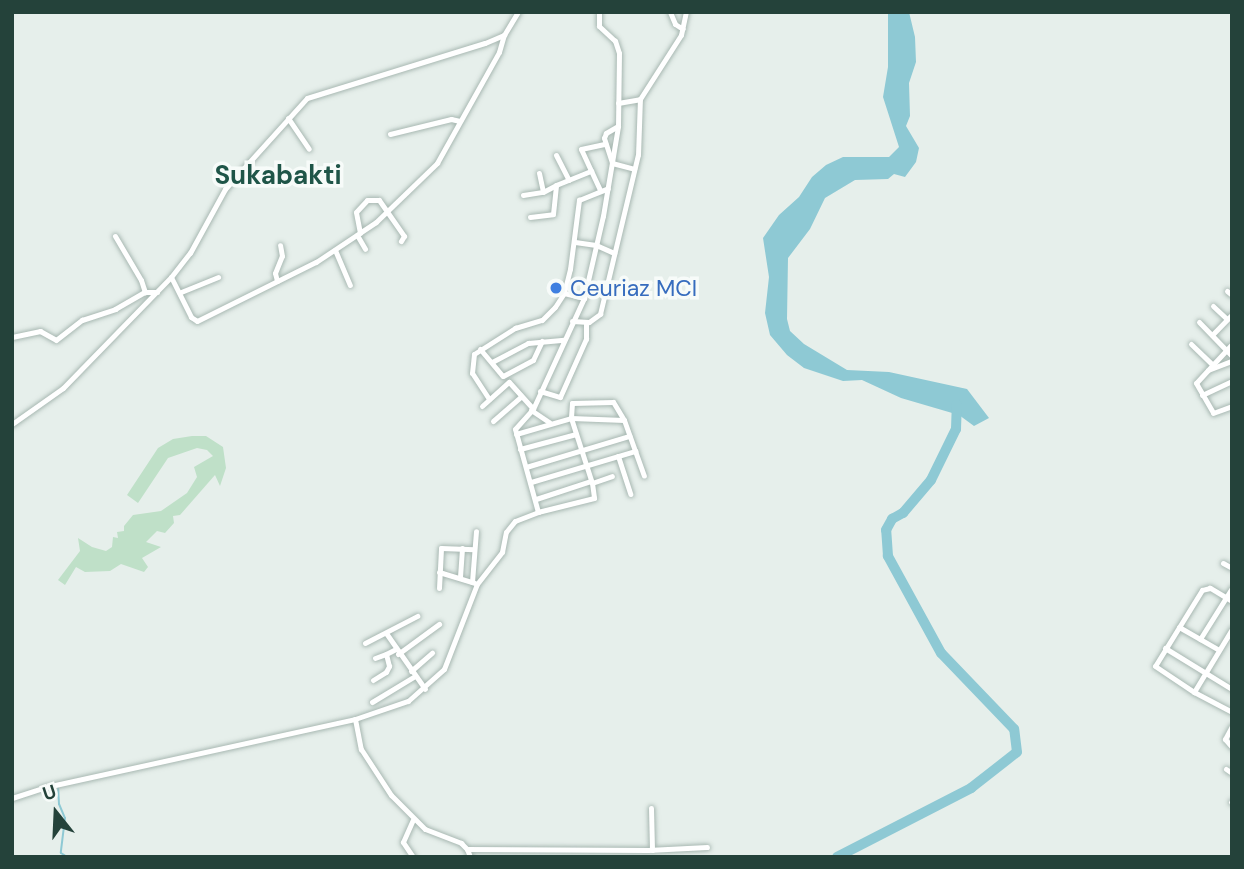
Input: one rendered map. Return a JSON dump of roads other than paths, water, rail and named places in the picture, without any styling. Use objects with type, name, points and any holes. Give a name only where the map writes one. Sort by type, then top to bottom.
[{"type":"street","points":[[172,277],[191,317],[197,321],[335,250],[388,212],[437,163],[499,52],[504,35],[517,12]]},
{"type":"street","points":[[538,512],[516,426],[532,410],[584,298],[608,188],[618,126],[619,52],[614,41],[599,26],[599,12]]},
{"type":"street","points":[[670,12],[676,24],[683,29]]},
{"type":"street","points":[[572,321],[586,322],[600,314],[634,169],[640,99],[683,29],[686,12]]},
{"type":"street","points":[[12,424],[63,388],[172,277],[190,253],[225,189],[312,95],[504,35]]},
{"type":"street","points":[[618,103],[640,99]]},
{"type":"street","points":[[288,118],[309,149]]},
{"type":"street","points":[[390,134],[451,119],[460,121]]},
{"type":"street","points":[[612,163],[605,144],[606,133],[618,126]]},
{"type":"street","points":[[600,190],[581,149],[605,144]]},
{"type":"street","points":[[556,155],[569,180]]},
{"type":"street","points":[[612,163],[634,169]]},
{"type":"street","points":[[523,195],[544,192],[591,171]]},
{"type":"street","points":[[539,173],[544,192]]},
{"type":"street","points":[[530,217],[554,212],[556,186]]},
{"type":"street","points":[[489,399],[477,383],[471,366],[474,355],[515,328],[547,317],[564,293],[575,242],[579,200],[608,188]]},
{"type":"street","points":[[365,249],[354,216],[363,203],[379,200],[404,236],[401,241]]},
{"type":"street","points":[[115,236],[141,280],[145,292]]},
{"type":"street","points":[[575,242],[596,245],[614,253]]},
{"type":"street","points":[[277,281],[275,273],[282,256],[280,245]]},
{"type":"street","points":[[335,250],[350,285]]},
{"type":"street","points":[[181,292],[218,276]]},
{"type":"street","points":[[12,337],[40,331],[56,340],[82,320],[115,309],[145,292],[158,292]]},
{"type":"street","points":[[564,293],[584,298]]},
{"type":"street","points":[[1212,335],[1230,317],[1213,306]]},
{"type":"street","points":[[540,391],[560,397],[586,339],[586,322]]},
{"type":"street","points":[[1199,322],[1227,349],[1232,358],[1205,371]]},
{"type":"street","points":[[492,362],[521,345],[564,340]]},
{"type":"street","points":[[503,376],[533,360],[542,341]]},
{"type":"street","points":[[1232,344],[1196,383],[1213,413],[1232,406]]},
{"type":"street","points":[[1191,345],[1212,364]]},
{"type":"street","points":[[480,349],[532,410],[549,422]]},
{"type":"street","points":[[1202,395],[1232,381]]},
{"type":"street","points":[[482,406],[509,382]]},
{"type":"street","points":[[493,421],[521,397]]},
{"type":"street","points":[[474,583],[502,552],[511,526],[538,512],[594,498],[571,418],[573,402],[610,401],[617,405],[644,476]]},
{"type":"street","points":[[516,434],[549,422],[571,418],[624,420]]},
{"type":"street","points":[[520,450],[576,434]]},
{"type":"street","points":[[526,467],[629,436]]},
{"type":"street","points":[[531,482],[635,451]]},
{"type":"street","points":[[618,456],[630,494]]},
{"type":"street","points":[[536,499],[612,476]]},
{"type":"street","points":[[12,798],[58,785],[355,719],[408,701],[425,689],[444,669],[474,583],[476,531]]},
{"type":"street","points":[[439,588],[441,548],[474,549]]},
{"type":"street","points":[[460,577],[462,548]]},
{"type":"street","points":[[1223,563],[1232,568]]},
{"type":"street","points":[[439,572],[474,583]]},
{"type":"street","points":[[1229,599],[1205,588],[1155,663],[1156,669],[1232,712]]},
{"type":"street","points":[[1200,639],[1229,599],[1232,588]]},
{"type":"street","points":[[365,643],[417,616]]},
{"type":"street","points":[[375,658],[397,652],[439,624]]},
{"type":"street","points":[[1179,627],[1219,650]]},
{"type":"street","points":[[1194,692],[1232,629]]},
{"type":"street","points":[[386,633],[425,689]]},
{"type":"street","points":[[1165,648],[1232,689]]},
{"type":"street","points":[[372,702],[413,673],[432,653]]},
{"type":"street","points":[[373,680],[389,666],[386,654]]},
{"type":"street","points":[[355,719],[365,758],[383,785],[414,820],[436,835],[453,840],[467,849],[650,852],[707,847]]},
{"type":"street","points":[[1232,726],[1225,739],[1232,747]]},
{"type":"street","points":[[1226,769],[1232,773]]},
{"type":"street","points":[[650,852],[651,808]]},
{"type":"street","points":[[413,857],[403,842],[414,820]]},
{"type":"street","points":[[467,849],[470,857]]},
{"type":"water","points":[[888,12],[909,12],[915,37],[916,62],[909,83],[910,116],[906,126],[919,148],[916,162],[905,177],[894,174],[888,179],[855,180],[825,198],[810,229],[788,258],[787,319],[790,331],[804,344],[847,370],[889,372],[967,389],[989,418],[974,426],[959,415],[901,398],[862,380],[843,381],[804,368],[787,355],[770,335],[765,313],[769,277],[763,238],[779,215],[799,197],[812,177],[826,165],[843,157],[889,157],[899,147],[883,97],[888,67]]},
{"type":"waterway","points":[[837,857],[971,788],[1017,752],[1014,729],[941,653],[888,556],[886,530],[892,519],[903,513],[931,480],[956,429],[957,404]]},
{"type":"waterway","points":[[58,785],[59,804],[65,818],[61,853],[67,857]]},
{"type":"place","name":"Ceuriaz MCI","points":[[556,288]]},
{"type":"district","name":"Sukabakti","points":[[278,176]]}]
